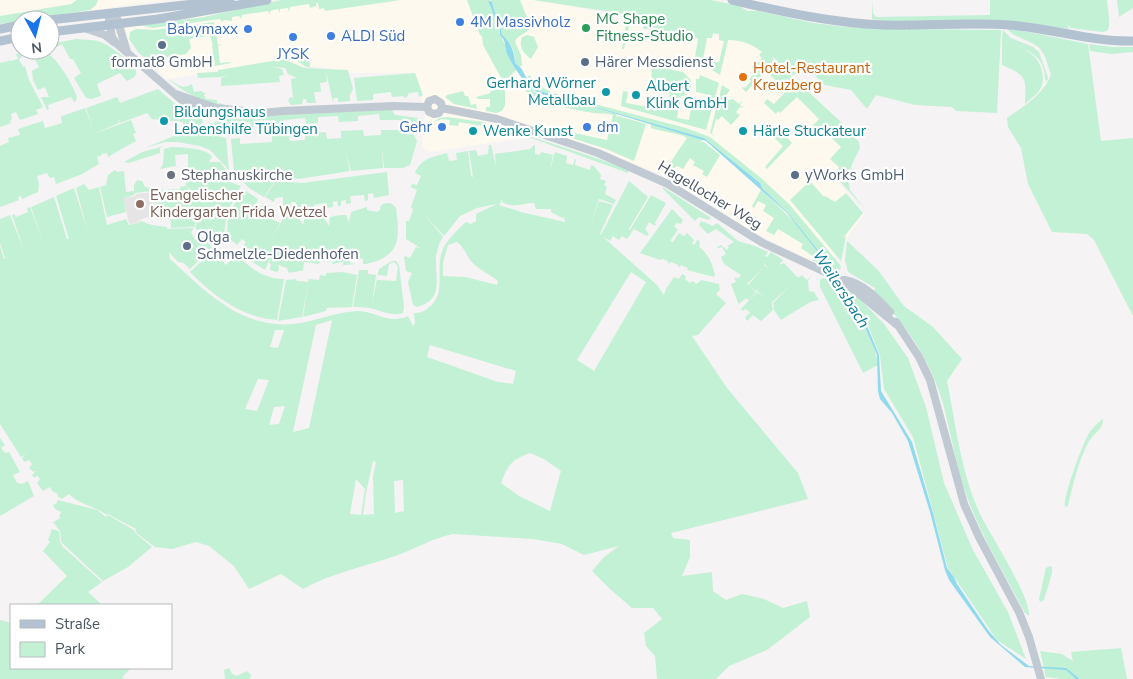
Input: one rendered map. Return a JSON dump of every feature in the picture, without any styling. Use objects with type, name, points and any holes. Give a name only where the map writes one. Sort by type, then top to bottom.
[{"type":"main road","points":[[60,19],[230,0]]},
{"type":"main road","points":[[60,31],[185,15],[267,0]]},
{"type":"main road","points":[[732,0],[841,22],[892,25],[1009,25],[1093,39],[1133,41]]},
{"type":"street","points":[[112,13],[114,24],[127,52]]},
{"type":"street","points":[[114,24],[112,37],[116,43]]},
{"type":"street","points":[[85,28],[104,35],[127,52]]},
{"type":"street","name":"Hagellocher Weg","points":[[127,52],[176,94],[207,106],[262,114],[281,111],[393,106],[427,107],[430,101],[435,99],[441,102],[442,108],[506,122],[636,169],[690,196],[736,227],[763,242],[842,280],[897,325],[919,357],[930,380],[964,504],[979,537],[1019,612],[1041,677]]},
{"type":"shaded area","points":[[0,0],[170,0],[60,16],[60,10],[10,10],[10,24],[0,26]]},
{"type":"shaded area","points":[[308,0],[540,0],[769,47],[773,58],[833,113],[858,148],[834,177],[864,214],[826,268],[743,227],[657,173],[585,144],[551,134],[430,152],[422,148],[425,112],[415,73],[345,73],[325,67],[296,66],[284,61],[166,79],[128,41],[125,26]]},
{"type":"shaded area","name":"Evangelischer Kindergarten Frida Wetzel","points":[[154,192],[157,214],[130,224],[124,198],[135,196],[136,194]]},
{"type":"green space","points":[[77,0],[98,0],[96,5],[90,10],[60,15],[60,10],[36,10],[71,4]]},
{"type":"green space","points":[[281,0],[401,0],[325,11],[324,8],[319,9],[318,3],[316,3],[316,6],[310,8],[309,4],[290,7],[289,12],[288,8],[280,9],[280,13],[278,9],[270,11],[270,15],[268,11],[242,15],[241,19],[239,16],[232,17],[232,21],[224,20],[222,22],[220,19],[153,28],[139,25],[204,17]]},
{"type":"green space","points":[[467,0],[488,0],[489,2],[499,26],[500,35],[516,70],[509,80],[504,83],[483,45],[482,36]]},
{"type":"green space","points":[[490,0],[520,0],[530,25],[529,30],[517,38],[515,42],[521,55],[522,65],[520,67],[515,63],[515,56],[510,44],[502,35]]},
{"type":"green space","points":[[533,0],[711,0],[739,6],[747,11],[758,11],[813,23],[846,27],[906,29],[906,32],[907,29],[1001,30],[997,113],[956,111],[952,107],[915,105],[876,95],[867,109],[851,90],[825,85],[808,69],[792,75],[773,57],[838,119],[859,142],[860,148],[852,164],[848,180],[850,190],[865,209],[836,177],[839,167],[830,159],[841,147],[822,129],[812,136],[807,132],[819,119],[797,97],[780,113],[778,111],[776,114],[764,103],[767,99],[774,104],[787,90],[765,71],[746,92],[742,88],[745,88],[751,81],[749,79],[753,75],[749,71],[754,75],[760,69],[756,65],[762,58],[759,55],[762,52],[746,43],[728,40],[720,75],[712,70],[714,62],[719,62],[724,41],[719,40],[719,34],[713,33],[712,38],[707,38],[703,59],[695,57],[697,38],[643,29],[643,25],[630,22],[624,49],[622,49],[627,19],[625,14]]},
{"type":"green space","points":[[872,0],[873,13],[876,17],[990,15],[990,0],[1107,0],[1109,27],[1107,31],[1102,32],[1071,28],[1066,19],[1069,29],[1022,22],[885,21],[872,19]]},
{"type":"green space","points":[[1117,0],[1133,0],[1133,8],[1119,17]]},
{"type":"green space","points":[[10,14],[10,22],[0,24],[0,16]]},
{"type":"green space","points":[[214,22],[215,29],[221,32],[216,33],[218,45],[223,44],[218,46],[220,63],[231,63],[210,67],[215,65],[210,36],[189,39],[191,48],[186,54],[147,60],[138,52],[129,39],[130,32],[136,29],[154,30]]},
{"type":"green space","points":[[1007,29],[1088,44],[1101,141],[1133,138],[1133,316],[1094,240],[1087,234],[1052,232],[1028,184],[1021,148],[1008,127],[1007,118],[1038,94],[1051,75],[1046,58],[1040,49],[1036,45],[1011,33]]},
{"type":"green space","points":[[1003,30],[1011,38],[1033,47],[1039,52],[1048,78],[1047,81],[1037,57],[1002,38]]},
{"type":"green space","points":[[527,35],[534,37],[538,47],[531,59],[521,47],[522,37]]},
{"type":"green space","points":[[1002,38],[1032,55],[1041,68],[1043,75],[1042,85],[1025,104],[1025,82],[1023,78],[1002,65]]},
{"type":"green space","points":[[76,39],[103,43],[129,61],[136,70],[136,74],[127,81],[120,73],[97,84],[101,96],[91,99],[86,98],[74,78],[81,73],[73,59],[70,59],[62,44],[60,45],[60,42]]},
{"type":"green space","points":[[1089,44],[1133,47],[1133,52],[1112,54],[1090,51]]},
{"type":"green space","points":[[309,55],[310,67],[319,68],[306,67],[296,60],[286,60],[304,68],[348,70],[353,89],[350,101],[338,102],[338,98],[334,98],[333,102],[326,72],[327,82],[320,83],[321,92],[314,92],[316,103],[307,103],[306,99],[303,99],[302,104],[291,105],[288,101],[290,97],[293,98],[291,79],[297,78],[288,74],[285,68],[272,67],[282,69],[284,75],[279,76],[280,82],[221,86],[221,78],[230,74],[221,77],[198,78],[197,73],[218,72],[218,70]]},
{"type":"green space","points":[[7,56],[10,61],[20,60],[23,67],[25,66],[29,80],[43,107],[36,110],[38,114],[20,120],[16,112],[11,114],[11,123],[0,127],[0,63],[9,61]]},
{"type":"green space","points":[[36,60],[55,60],[75,91],[76,101],[74,102],[71,97],[48,105],[49,109],[47,110],[41,97],[49,97],[45,87],[38,90],[33,80],[32,71],[39,67]]},
{"type":"green space","points":[[652,66],[683,72],[691,80],[691,88],[686,88],[684,96],[681,96],[677,118],[689,120],[692,101],[707,104],[709,95],[696,92],[696,79],[699,79],[700,75],[719,83],[706,130],[621,106],[623,91],[628,92],[626,103],[665,110],[667,98],[669,99],[670,94],[666,93],[666,90],[654,85]]},
{"type":"green space","points":[[415,73],[423,95],[419,97],[418,92],[409,93],[406,98],[403,96],[392,97],[391,92],[373,94],[373,100],[357,101],[354,78]]},
{"type":"green space","points":[[529,75],[545,89],[553,93],[686,128],[710,137],[761,178],[789,204],[841,266],[840,270],[831,268],[788,213],[762,188],[760,183],[704,138],[540,91],[531,86],[527,78]]},
{"type":"green space","points":[[168,79],[182,87],[192,84],[194,92],[202,91],[206,93],[204,95],[206,99],[217,100],[217,103],[223,104],[223,106],[194,96]]},
{"type":"green space","points":[[524,81],[533,91],[541,95],[594,107],[617,114],[616,117],[646,124],[634,161],[606,149],[556,133],[557,131],[564,133],[565,131],[607,140],[613,115],[593,113],[542,100],[525,91],[520,84]]},
{"type":"green space","points":[[722,85],[730,90],[724,98],[733,99],[739,104],[743,100],[740,105],[744,108],[740,107],[736,112],[739,115],[741,114],[731,125],[722,116],[718,120],[716,119],[712,133],[715,136],[710,133]]},
{"type":"green space","points":[[504,88],[505,105],[502,111],[496,113],[486,111],[486,107],[490,107],[490,99],[478,99],[476,97],[491,93],[490,91]]},
{"type":"green space","points":[[158,89],[183,110],[202,118],[203,123],[184,128],[183,122],[152,119],[147,113],[120,123],[117,117],[119,123],[94,134],[131,120],[136,133],[133,134],[136,141],[108,157],[107,153],[102,153],[102,155],[97,157],[99,164],[82,174],[56,184],[54,177],[50,178],[47,173],[37,176],[38,192],[22,199],[21,196],[18,197],[19,200],[0,207],[0,146],[9,142],[8,138],[20,135],[18,129],[43,121],[45,128],[62,123],[62,116],[85,108],[93,129],[86,108],[117,97],[120,103]]},
{"type":"green space","points":[[463,91],[465,96],[468,96],[471,105],[476,104],[477,109],[454,104],[445,97]]},
{"type":"green space","points":[[392,110],[395,115],[418,118],[416,127],[404,120],[380,120],[379,114],[358,116],[358,121],[339,122],[338,116],[318,117],[318,123],[306,124],[305,118],[284,120],[284,125],[276,125],[275,120],[254,121],[255,127],[251,127],[250,122],[233,123],[233,130],[225,130],[214,126],[214,123],[226,117],[314,111]]},
{"type":"green space","points":[[447,117],[483,122],[482,126],[459,122],[458,126],[449,125],[450,120],[442,119],[434,122],[439,118]]},
{"type":"green space","points":[[651,124],[701,139],[703,140],[700,142],[704,142],[720,155],[707,177],[702,174],[704,171],[693,165],[695,162],[690,158],[683,169],[677,166],[673,169],[668,166],[687,138],[651,128]]},
{"type":"green space","points":[[766,127],[772,132],[777,127],[792,143],[767,169],[765,167],[783,146],[771,135],[768,138],[761,133]]},
{"type":"green space","points":[[363,130],[364,136],[381,135],[381,130],[397,130],[414,135],[417,141],[410,165],[403,168],[384,168],[382,146],[383,168],[351,171],[345,150],[350,171],[299,179],[278,176],[277,170],[278,177],[264,197],[249,188],[234,172],[231,139],[240,138],[240,144],[272,142],[272,135],[289,135],[290,141],[305,140],[305,134],[326,132],[327,139],[341,138],[341,131]]},
{"type":"green space","points":[[204,133],[226,138],[229,170],[210,150],[200,146],[165,142],[145,148],[174,136]]},
{"type":"green space","points":[[523,135],[599,159],[628,170],[628,173]]},
{"type":"green space","points":[[489,145],[491,145],[496,166],[495,154],[530,149],[535,145],[535,154],[540,155],[541,152],[553,155],[550,170],[555,152],[567,156],[566,163],[573,165],[576,159],[575,165],[590,170],[591,165],[594,166],[601,175],[600,179],[606,181],[604,185],[607,187],[605,194],[616,200],[614,204],[599,199],[590,228],[599,201],[613,205],[601,235],[629,181],[648,197],[629,229],[651,195],[666,203],[656,224],[655,226],[649,222],[645,229],[649,234],[647,236],[634,229],[627,239],[622,236],[619,240],[613,236],[610,241],[602,236],[657,285],[664,295],[674,277],[679,279],[682,274],[686,276],[685,279],[690,283],[692,281],[697,284],[701,280],[719,284],[720,290],[716,294],[726,303],[698,335],[692,336],[727,388],[798,473],[808,499],[671,533],[673,538],[690,540],[690,557],[682,576],[712,572],[713,591],[726,600],[742,594],[764,599],[783,608],[807,601],[810,617],[767,650],[729,666],[716,679],[657,679],[655,656],[646,646],[644,633],[662,619],[653,608],[632,608],[592,571],[604,557],[619,546],[584,555],[562,544],[533,539],[453,534],[438,538],[395,556],[336,574],[303,589],[281,574],[249,589],[234,566],[209,546],[196,542],[172,549],[155,547],[135,532],[136,529],[82,503],[69,494],[62,499],[50,487],[43,491],[37,483],[40,479],[37,476],[34,478],[32,475],[37,470],[34,472],[29,468],[32,464],[29,460],[24,462],[22,458],[26,454],[21,457],[0,424],[0,246],[4,259],[9,257],[5,258],[0,243],[0,219],[10,215],[25,253],[12,215],[14,214],[16,217],[28,212],[27,208],[30,207],[45,247],[31,207],[54,197],[67,239],[69,239],[56,196],[74,188],[88,232],[76,188],[84,184],[89,190],[99,187],[107,225],[126,219],[129,225],[140,221],[167,227],[167,229],[194,228],[191,232],[195,240],[201,236],[212,247],[190,269],[184,263],[178,262],[169,252],[170,259],[211,295],[240,314],[274,324],[293,324],[357,311],[394,319],[408,316],[413,326],[415,323],[414,313],[426,309],[438,296],[441,256],[447,242],[466,222],[471,224],[476,221],[476,214],[497,204],[477,208],[460,216],[444,236],[424,214],[443,237],[436,256],[434,255],[436,257],[437,281],[435,294],[426,304],[417,307],[413,305],[408,282],[412,273],[406,271],[404,257],[410,258],[416,247],[422,249],[406,239],[406,221],[409,221],[413,210],[411,207],[417,190],[411,187],[412,184],[417,185],[421,176],[415,173],[424,161],[432,157],[447,153],[449,161],[457,160],[456,153],[468,151],[471,176],[473,177],[469,151],[476,150],[478,156],[488,154]],"holes":[[[501,197],[502,202],[510,205],[534,203],[536,209],[551,209],[551,212],[562,218],[564,217],[565,222],[499,205]],[[457,242],[474,264],[498,281],[497,285],[465,277],[443,276],[443,263],[448,245]],[[631,272],[646,282],[594,371],[577,360]],[[332,320],[309,428],[293,432],[316,325]],[[275,330],[284,330],[278,348],[270,347]],[[430,345],[516,371],[513,384],[498,382],[427,357]],[[258,379],[269,380],[257,411],[245,409]],[[285,406],[279,424],[269,425],[274,407]],[[530,453],[544,459],[561,471],[550,511],[519,496],[501,483],[508,467],[514,461]],[[373,461],[376,462],[373,477],[374,514],[363,515]],[[356,479],[365,489],[361,515],[350,514]],[[403,480],[404,511],[395,513],[394,481]]]},
{"type":"green space","points":[[164,146],[160,148],[160,153],[129,163],[124,162],[142,152]]},
{"type":"green space","points":[[172,147],[193,148],[208,153],[212,156],[209,162],[220,162],[227,171],[223,176],[224,180],[241,186],[227,213],[224,235],[220,231],[210,240],[195,228],[204,206],[194,227],[171,228],[170,214],[157,215],[155,193],[158,190],[180,189],[180,187],[185,186],[205,200],[186,186],[185,177],[188,176],[188,154],[175,155],[176,166],[160,169],[163,164],[164,149]]},
{"type":"green space","points":[[115,170],[117,172],[124,171],[126,192],[134,191],[134,185],[137,180],[142,181],[145,187],[152,188],[152,191],[135,193],[124,198],[126,212],[107,217],[100,187],[106,185],[108,175]]},
{"type":"green space","points":[[387,172],[389,195],[374,198],[373,193],[368,194],[368,200],[365,201],[364,195],[350,196],[351,203],[346,204],[346,200],[341,201],[341,206],[338,206],[337,201],[333,202],[333,207],[327,208],[326,203],[314,205],[314,210],[305,210],[305,204],[301,204],[301,209],[296,209],[296,202],[291,202],[290,208],[283,206],[283,197],[275,198],[274,202],[265,197],[276,181],[302,183]]},
{"type":"green space","points":[[810,181],[823,196],[835,202],[846,193],[863,213],[843,238],[846,236],[841,261],[790,200]]},
{"type":"green space","points":[[663,187],[711,218],[708,220],[699,217],[695,221]]},
{"type":"green space","points":[[243,189],[258,199],[256,204],[261,207],[263,203],[269,206],[267,211],[274,214],[272,219],[280,223],[271,241],[286,213],[298,216],[303,225],[305,216],[324,218],[329,226],[330,217],[346,215],[349,222],[351,212],[367,207],[367,210],[377,212],[380,210],[381,205],[387,203],[396,208],[398,229],[396,245],[386,256],[378,261],[366,264],[363,264],[363,259],[351,256],[350,263],[356,264],[343,265],[344,254],[343,262],[332,264],[333,259],[331,259],[330,262],[320,261],[319,264],[304,262],[303,270],[305,270],[289,273],[287,268],[278,265],[279,270],[277,272],[270,270],[270,258],[265,270],[251,261],[241,249],[246,242],[242,239],[237,245],[227,236],[228,216]]},
{"type":"green space","points":[[761,190],[806,235],[825,265],[812,261],[814,257],[801,248],[803,244],[778,229],[774,235],[766,231],[774,218],[763,211],[766,205],[758,201],[754,208],[752,206]]},
{"type":"green space","points":[[672,209],[683,220],[681,224],[677,223],[674,226],[678,230],[670,241],[673,242],[679,233],[684,236],[687,233],[694,240],[692,243],[694,245],[698,239],[699,247],[705,252],[711,263],[714,277],[687,270],[688,268],[681,265],[679,268],[678,265],[671,262],[668,264],[668,261],[663,259],[660,260],[640,253]]},
{"type":"green space","points":[[701,221],[713,226],[717,223],[738,241],[768,252],[765,256],[767,257],[771,252],[783,260],[779,265],[784,263],[798,278],[802,275],[807,280],[811,276],[808,281],[809,291],[814,292],[819,300],[810,302],[781,320],[774,310],[773,303],[790,286],[772,302],[773,310],[761,321],[753,315],[747,321],[745,317],[750,313],[746,309],[742,311],[741,309],[757,292],[765,297],[757,291],[760,287],[756,291],[749,286],[756,292],[749,300],[746,298],[738,303],[731,284],[736,282],[734,278],[739,278],[741,275],[724,264],[721,257],[726,254],[722,247],[717,247],[721,245],[727,250],[729,247],[727,246],[734,242],[716,229],[708,234],[699,225]],"holes":[[[765,266],[748,285],[747,284]]]},
{"type":"green space","points":[[847,241],[878,270],[904,306],[933,327],[962,359],[947,381],[964,467],[974,500],[1024,595],[1029,616],[1025,613],[1002,570],[967,497],[936,382],[914,340],[874,291],[875,288],[848,272],[845,260]]},
{"type":"green space","points":[[212,251],[226,265],[236,254],[257,272],[270,277],[284,279],[277,320],[252,315],[229,304],[190,272]]},
{"type":"green space","points":[[392,261],[396,261],[399,265],[403,313],[390,314],[370,308],[353,307],[359,270],[368,270],[368,274],[376,275],[372,304],[379,269]],"holes":[[[394,262],[398,266],[396,281],[377,280],[378,275],[387,276],[389,264]]]},
{"type":"green space","points":[[342,272],[357,275],[352,307],[327,308],[326,311],[303,317],[308,283],[302,317],[278,321],[286,280],[296,279],[297,281],[308,282],[309,279],[319,280],[320,275],[326,276],[326,273]]},
{"type":"green space","points":[[823,278],[832,282],[850,301],[859,314],[872,342],[878,365],[863,373],[820,287],[820,280]]},
{"type":"green space","points":[[844,288],[856,295],[884,324],[908,358],[926,407],[944,483],[973,550],[1008,612],[1026,659],[997,640],[948,568],[913,437],[884,389],[880,356],[866,320]]},
{"type":"green space","points":[[1103,419],[1102,425],[1085,449],[1076,473],[1068,506],[1065,507],[1070,483],[1086,439],[1097,423]]},
{"type":"green space","points":[[0,438],[5,445],[1,448],[5,453],[9,452],[20,472],[13,475],[17,483],[22,484],[28,481],[34,496],[0,516]]},
{"type":"green space","points":[[58,500],[97,510],[106,517],[108,515],[134,530],[152,547],[128,567],[103,581],[61,542],[60,531],[53,522],[61,518],[59,517],[61,512],[55,509],[53,505]]},
{"type":"green space","points":[[52,529],[59,531],[60,542],[63,547],[102,582],[88,592],[101,604],[38,604],[67,576],[43,551],[50,542],[48,540]]},
{"type":"green space","points":[[1052,567],[1052,573],[1044,600],[1040,602],[1039,599],[1046,568]]},
{"type":"green space","points":[[0,620],[10,623],[10,669],[130,669],[122,677],[125,679],[0,679]]},
{"type":"green space","points":[[1121,648],[1127,679],[1061,679],[1046,677],[1040,651],[1062,654],[1073,661],[1071,652]]},
{"type":"green space","points":[[229,668],[232,674],[237,676],[247,671],[251,675],[250,679],[225,679],[224,670]]},
{"type":"water","name":"Weilersbach","points":[[488,0],[492,2],[502,35],[512,48],[515,63],[521,68],[531,86],[540,91],[704,138],[760,183],[762,188],[788,213],[837,274],[848,296],[865,321],[879,355],[881,391],[912,442],[947,568],[957,584],[988,630],[1001,645],[1029,666],[1066,668],[1080,679],[1076,679],[1066,670],[1025,667],[990,637],[949,580],[908,441],[892,413],[880,399],[877,355],[863,322],[844,293],[833,282],[827,267],[817,251],[787,213],[706,141],[590,106],[550,98],[529,88],[507,54],[504,40],[500,35]]},
{"type":"place","name":"4M Massivholz","points":[[460,22]]},
{"type":"place","name":"MC Shape Fitness-Studio","points":[[586,28]]},
{"type":"place","name":"Babymaxx","points":[[248,29]]},
{"type":"place","name":"ALDI Süd","points":[[331,36]]},
{"type":"place","name":"JYSK","points":[[293,37]]},
{"type":"place","name":"format8 GmbH","points":[[162,45]]},
{"type":"place","name":"Härer Messdienst","points":[[585,62]]},
{"type":"place","name":"Hotel-Restaurant Kreuzberg","points":[[743,77]]},
{"type":"place","name":"Gerhard Wörner Metallbau","points":[[606,92]]},
{"type":"place","name":"Albert Klink GmbH","points":[[636,95]]},
{"type":"place","name":"Bildungshaus Lebenshilfe Tübingen","points":[[164,121]]},
{"type":"place","name":"Gehr","points":[[442,127]]},
{"type":"place","name":"dm","points":[[587,127]]},
{"type":"place","name":"Wenke Kunst","points":[[473,131]]},
{"type":"place","name":"Härle Stuckateur","points":[[743,131]]},
{"type":"place","name":"Stephanuskirche","points":[[171,175]]},
{"type":"place","name":"yWorks GmbH","points":[[795,175]]},
{"type":"place","name":"Evangelischer Kindergarten Frida Wetzel","points":[[140,204]]},
{"type":"place","name":"Olga Schmelzle-Diedenhofen","points":[[187,246]]}]
